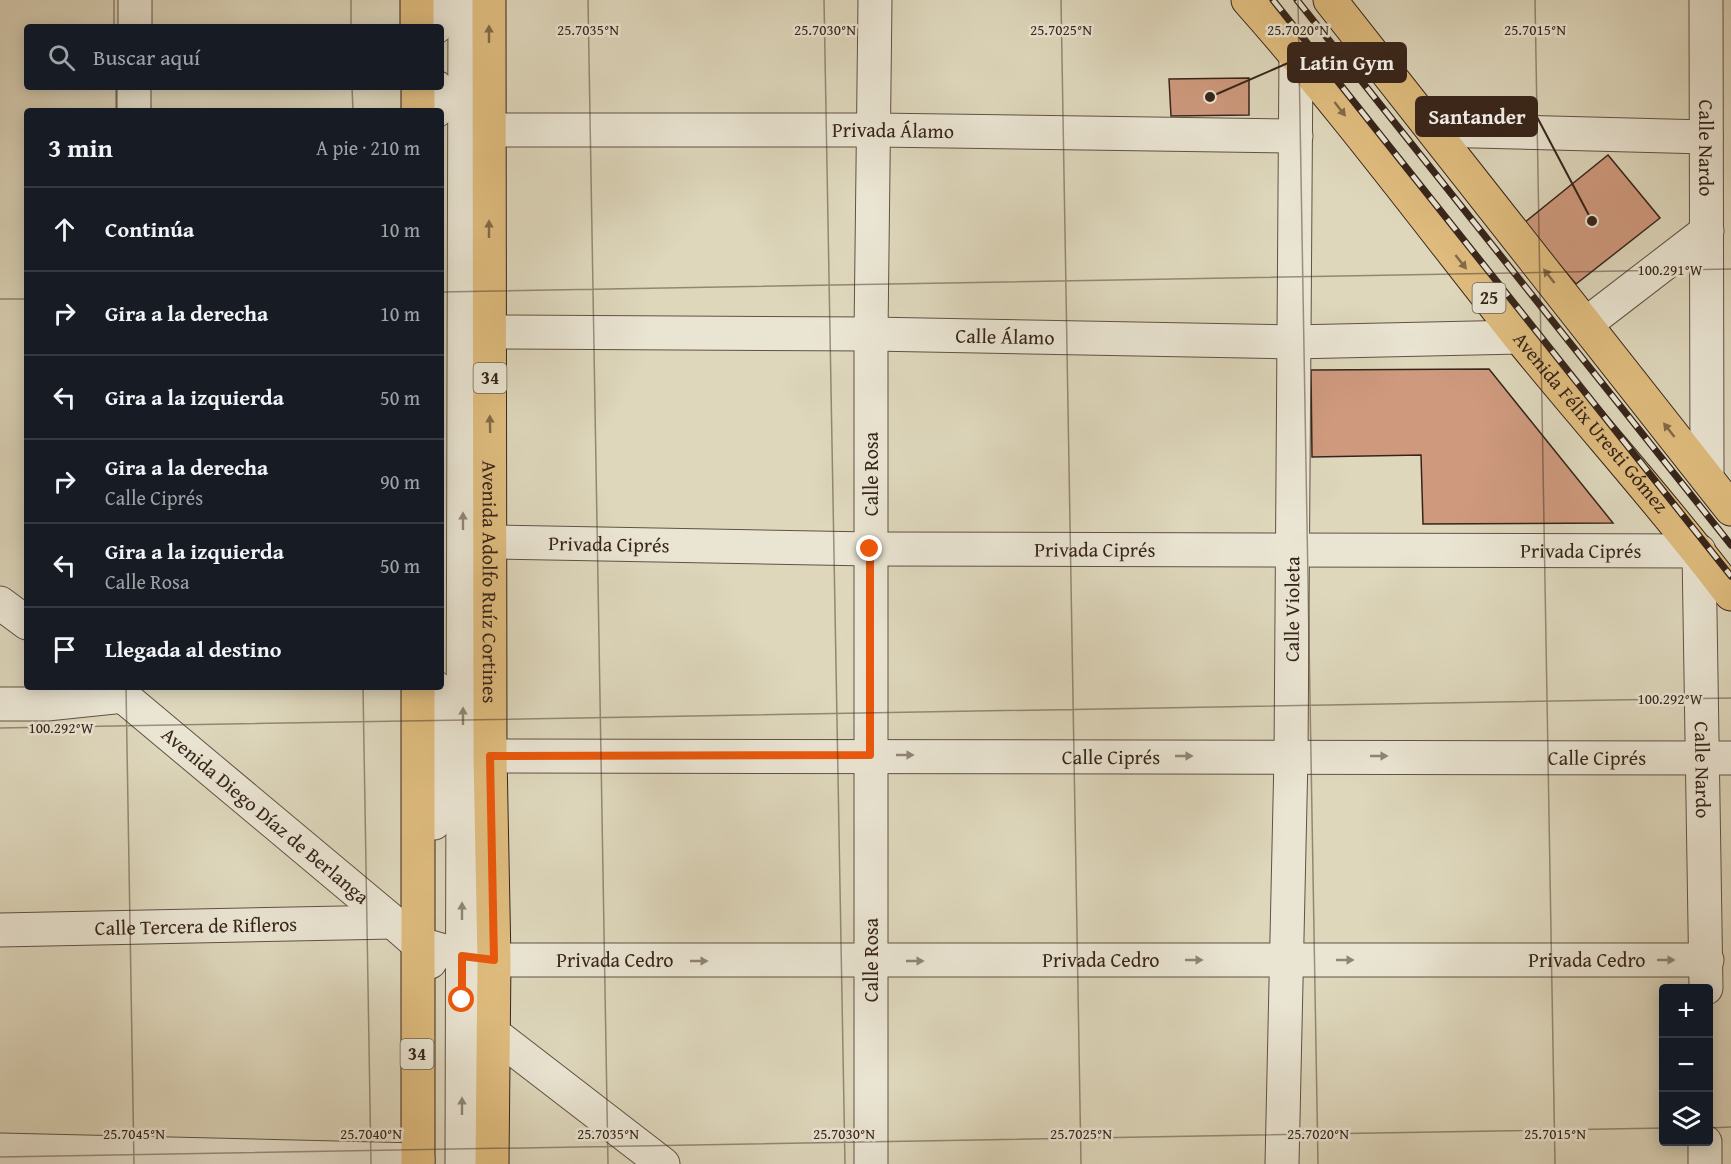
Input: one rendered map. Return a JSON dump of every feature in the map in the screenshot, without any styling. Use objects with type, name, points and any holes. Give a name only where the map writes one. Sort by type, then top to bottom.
[{"type":"main road","points":[[417,0],[417,24]]},
{"type":"main road","name":"Avenida Adolfo Ruíz Cortines","points":[[489,0],[489,332],[492,542],[490,756],[494,960],[492,1164]]},
{"type":"main road","name":"Avenida Félix Uresti Gómez","points":[[1248,0],[1296,54],[1520,337],[1699,551],[1731,594]]},
{"type":"main road","points":[[1330,0],[1731,509]]},
{"type":"main road","points":[[418,90],[418,108]]},
{"type":"main road","name":"34","points":[[418,690],[437,953],[423,1163]]},
{"type":"street","points":[[135,0],[135,24]]},
{"type":"street","points":[[436,0],[436,24]]},
{"type":"street","points":[[437,953],[465,0]]},
{"type":"street","name":"Calle Rosa","points":[[871,1164],[870,549],[875,0]]},
{"type":"street","name":"Calle Nardo","points":[[1706,0],[1707,231],[1719,339],[1707,478]]},
{"type":"street","name":"Calle Violeta","points":[[1282,1164],[1291,756],[1292,342],[1296,54]]},
{"type":"street","points":[[134,90],[134,108]]},
{"type":"street","points":[[436,90],[436,108]]},
{"type":"street","name":"Privada Álamo","points":[[489,130],[875,130],[1296,136]]},
{"type":"street","points":[[1434,130],[1706,137]]},
{"type":"street","points":[[1586,324],[1707,231]]},
{"type":"street","name":"Calle Álamo","points":[[489,332],[871,334],[1292,342],[1520,337]]},
{"type":"street","name":"Privada Ciprés","points":[[492,542],[870,549],[1699,551]]},
{"type":"street","name":"Calle Nardo","points":[[1699,551],[1717,758],[1707,974]]},
{"type":"street","points":[[0,603],[24,621]]},
{"type":"street","points":[[0,704],[47,704],[120,690]]},
{"type":"street","name":"Avenida Diego Díaz de Berlanga","points":[[120,690],[393,922],[437,953]]},
{"type":"street","points":[[435,690],[437,953],[462,1000],[493,1032],[663,1164]]},
{"type":"street","name":"Calle Ciprés","points":[[490,756],[1717,758]]},
{"type":"street","name":"Calle Tercera de Rifleros","points":[[0,930],[393,922]]},
{"type":"street","points":[[437,953],[494,960]]},
{"type":"street","name":"Privada Cedro","points":[[494,960],[872,962],[1287,960],[1707,974]]},
{"type":"street","points":[[462,1000],[462,1164]]},
{"type":"street","points":[[1705,1146],[1705,1164]]},
{"type":"street","points":[[0,1150],[423,1163]]},
{"type":"building","points":[[1249,78],[1249,115],[1171,116],[1169,79]]},
{"type":"building","points":[[1608,155],[1660,218],[1576,284],[1524,223]]},
{"type":"building","points":[[1489,369],[1613,523],[1423,524],[1421,455],[1312,457],[1311,370]]},
{"type":"railway","points":[[1273,0],[1731,576]]},
{"type":"railway","points":[[1297,0],[1731,545]]},
{"type":"place","name":"Latin Gym","points":[[1210,97]]},
{"type":"place","name":"Santander","points":[[1592,221]]},
{"type":"route","points":[[462,1000],[462,956],[494,960],[490,756],[870,755],[870,549]]}]
